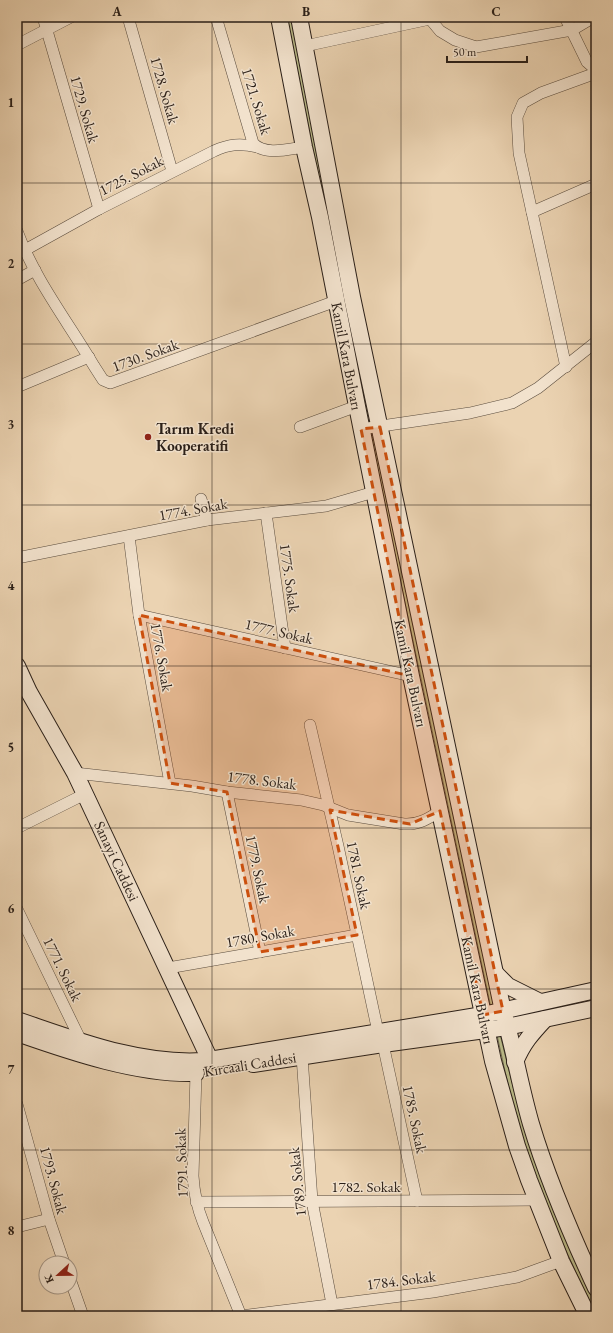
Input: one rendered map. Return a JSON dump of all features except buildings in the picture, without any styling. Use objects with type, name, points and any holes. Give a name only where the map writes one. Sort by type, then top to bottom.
[{"type":"main road","name":"Kamil Kara Bulvarı","points":[[279,17],[411,676],[485,1022],[517,1146],[561,1261],[588,1316]]},
{"type":"main road","name":"Kamil Kara Bulvarı","points":[[299,17],[352,297],[503,1011],[530,1122],[548,1175],[575,1243],[596,1288]]},
{"type":"main road","name":"Sanayi Caddesi","points":[[17,668],[75,773],[210,1060]]},
{"type":"main road","points":[[496,974],[508,986],[540,1002]]},
{"type":"main road","points":[[485,1022],[503,1011],[596,990]]},
{"type":"main road","points":[[485,1022],[507,1027],[596,1008]]},
{"type":"main road","points":[[515,1062],[521,1047],[545,1019]]},
{"type":"main road","name":"Kırcaali Caddesi","points":[[17,1020],[81,1041],[128,1054],[155,1059],[193,1062],[380,1038],[485,1022]]},
{"type":"main road","name":"Kırcaali Caddesi","points":[[17,1033],[100,1059],[163,1071],[196,1073],[302,1056],[380,1038]]},
{"type":"street","name":"1729. Sokak","points":[[43,17],[99,209]]},
{"type":"street","points":[[17,46],[71,17]]},
{"type":"street","name":"1728. Sokak","points":[[128,17],[172,171]]},
{"type":"street","name":"1721. Sokak","points":[[216,17],[253,143],[262,150],[304,147]]},
{"type":"street","points":[[565,17],[587,62],[596,72],[541,93],[523,103],[517,117],[519,153],[566,367]]},
{"type":"street","points":[[305,46],[430,18],[440,31],[455,40],[476,47],[572,30],[594,17]]},
{"type":"street","name":"1725. Sokak","points":[[25,250],[99,209],[214,150],[228,145],[240,144],[257,147]]},
{"type":"street","points":[[532,212],[596,184]]},
{"type":"street","name":"1730. Sokak","points":[[17,231],[35,270],[89,358],[106,382],[114,383],[336,301]]},
{"type":"street","points":[[17,280],[35,270]]},
{"type":"street","points":[[361,429],[470,413],[512,403],[538,388],[596,342]]},
{"type":"street","points":[[17,387],[89,358]]},
{"type":"street","points":[[300,427],[356,406]]},
{"type":"street","name":"1774. Sokak","points":[[17,558],[207,520],[326,506],[374,492]]},
{"type":"street","points":[[201,499],[207,520]]},
{"type":"street","name":"1775. Sokak","points":[[266,513],[285,648]]},
{"type":"street","name":"1776. Sokak","points":[[129,536],[139,614],[170,783]]},
{"type":"street","name":"1777. Sokak","points":[[139,614],[411,676]]},
{"type":"street","name":"1781. Sokak","points":[[310,725],[380,1038]]},
{"type":"street","name":"1778. Sokak","points":[[75,773],[170,783],[227,792],[301,800],[323,805],[329,809],[355,817],[410,824],[425,820],[440,811]]},
{"type":"street","name":"1779. Sokak","points":[[227,792],[260,952]]},
{"type":"street","points":[[17,828],[85,794]]},
{"type":"street","name":"1771. Sokak","points":[[17,909],[81,1041]]},
{"type":"street","name":"1780. Sokak","points":[[168,968],[357,935]]},
{"type":"street","name":"1785. Sokak","points":[[380,1038],[417,1201]]},
{"type":"street","name":"1789. Sokak","points":[[302,1056],[312,1201],[332,1304]]},
{"type":"street","name":"1791. Sokak","points":[[196,1073],[193,1176],[194,1192],[203,1222],[241,1316]]},
{"type":"street","name":"1793. Sokak","points":[[17,1104],[49,1219],[61,1255]]},
{"type":"street","name":"1782. Sokak","points":[[196,1202],[537,1200]]},
{"type":"street","points":[[17,1227],[49,1219]]},
{"type":"street","name":"1784. Sokak","points":[[241,1316],[433,1292],[517,1277],[561,1261]]},
{"type":"street","points":[[76,1295],[83,1316]]},
{"type":"highlighted area","points":[[380,427],[503,1011],[483,1015],[440,811],[410,824],[330,810],[357,935],[260,952],[227,792],[170,783],[139,615],[411,676],[361,429]]},
{"type":"green space","points":[[287,17],[292,17],[369,414],[366,419]]},
{"type":"green space","points":[[374,437],[495,1007],[491,1008],[370,438]]},
{"type":"green space","points":[[500,1034],[518,1104],[537,1166],[560,1226],[596,1306],[596,1314],[555,1224],[528,1155],[508,1084],[497,1035]]},
{"type":"place","name":"Tarım Kredi Kooperatifi","points":[[148,437]]}]
